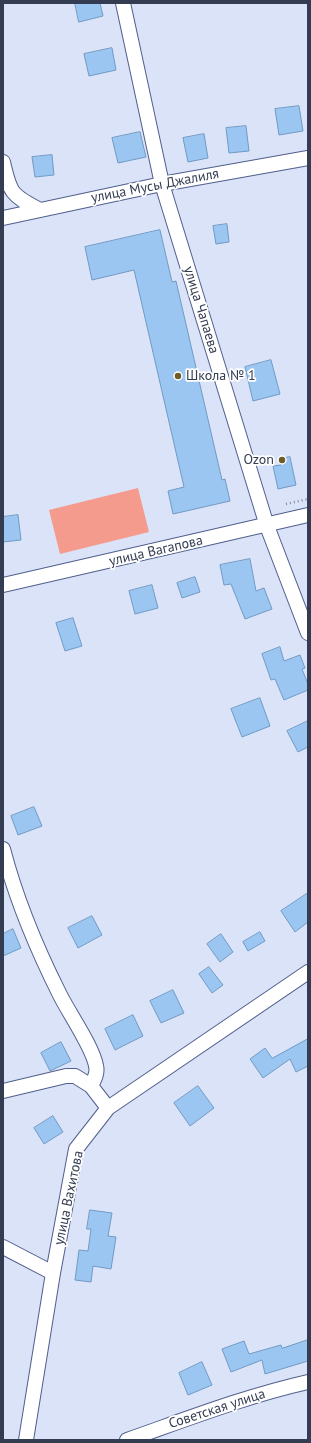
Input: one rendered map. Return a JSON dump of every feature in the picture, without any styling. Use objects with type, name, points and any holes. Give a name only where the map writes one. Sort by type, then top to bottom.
[{"type":"street","name":"улица Чапаева","points":[[123,3],[162,184],[267,526],[308,633]]},
{"type":"street","name":"улица Мусы Джалиля","points":[[3,218],[162,184],[308,158]]},
{"type":"street","points":[[3,162],[8,186],[17,198],[40,210]]},
{"type":"street","name":"улица Вагапова","points":[[3,585],[267,526],[308,515]]},
{"type":"street","points":[[3,849],[26,919],[59,993],[92,1053],[97,1067],[95,1078],[91,1086]]},
{"type":"street","name":"улица Вахитова","points":[[26,1440],[53,1273],[76,1149],[108,1108],[308,972]]},
{"type":"street","points":[[3,1091],[66,1076],[75,1076],[91,1086],[108,1108]]},
{"type":"street","points":[[3,1247],[53,1273]]},
{"type":"street","name":"Советская улица","points":[[127,1440],[212,1410],[281,1388],[308,1382]]},
{"type":"shaded area","points":[[138,488],[149,532],[60,554],[49,510]]},
{"type":"building","points":[[75,3],[100,3],[103,16],[79,22]]},
{"type":"building","points":[[112,48],[116,70],[89,76],[84,54]]},
{"type":"building","points":[[299,106],[303,131],[279,135],[275,109]]},
{"type":"building","points":[[246,126],[249,151],[229,153],[226,128]]},
{"type":"building","points":[[140,132],[146,157],[118,163],[112,138]]},
{"type":"building","points":[[204,134],[208,158],[188,162],[183,138]]},
{"type":"building","points":[[52,155],[54,175],[35,177],[32,157]]},
{"type":"building","points":[[227,224],[229,242],[216,244],[213,226]]},
{"type":"building","name":"Школа № 1","points":[[160,230],[172,282],[176,281],[222,480],[225,479],[230,501],[173,514],[168,491],[184,487],[134,270],[92,280],[85,247]]},
{"type":"building","points":[[271,360],[280,394],[253,401],[245,367]]},
{"type":"building","points":[[290,457],[296,485],[278,489],[273,466],[281,465],[280,459]]},
{"type":"building","points":[[18,515],[21,540],[3,542],[3,517]]},
{"type":"building","points":[[250,559],[256,591],[264,588],[272,609],[245,619],[231,584],[224,585],[220,565]]},
{"type":"building","points":[[195,577],[200,592],[182,598],[177,583]]},
{"type":"building","points":[[152,585],[158,608],[135,614],[129,591]]},
{"type":"building","points":[[73,618],[82,646],[65,651],[56,623]]},
{"type":"building","points":[[280,647],[284,661],[300,655],[305,668],[302,669],[308,684],[308,690],[284,700],[275,679],[271,680],[262,654]]},
{"type":"building","points":[[260,698],[270,726],[242,737],[231,709]]},
{"type":"building","points":[[308,721],[308,747],[298,752],[287,731]]},
{"type":"building","points":[[34,807],[42,826],[18,835],[11,816]]},
{"type":"building","points":[[308,893],[308,922],[295,932],[281,911]]},
{"type":"building","points":[[92,916],[102,935],[78,948],[68,928]]},
{"type":"building","points":[[13,929],[21,948],[3,956],[3,934]]},
{"type":"building","points":[[260,932],[265,941],[248,951],[243,942]]},
{"type":"building","points":[[221,934],[233,952],[220,962],[207,944]]},
{"type":"building","points":[[209,967],[223,985],[212,993],[199,974]]},
{"type":"building","points":[[173,990],[184,1013],[161,1023],[150,1001]]},
{"type":"building","points":[[133,1015],[143,1036],[115,1050],[105,1029]]},
{"type":"building","points":[[308,1039],[308,1066],[296,1072],[290,1059],[263,1078],[250,1059],[265,1048],[272,1058]]},
{"type":"building","points":[[61,1042],[71,1061],[50,1071],[41,1053]]},
{"type":"building","points":[[198,1086],[214,1108],[190,1126],[174,1103]]},
{"type":"building","points":[[53,1116],[63,1132],[44,1144],[34,1128]]},
{"type":"building","points":[[90,1210],[112,1213],[108,1236],[116,1237],[111,1269],[93,1266],[91,1282],[75,1280],[79,1250],[88,1251],[91,1229],[87,1229]]},
{"type":"building","points":[[308,1340],[308,1361],[265,1374],[262,1360],[231,1372],[222,1349],[244,1341],[249,1354],[281,1345],[282,1348]]},
{"type":"building","points":[[202,1362],[212,1385],[188,1395],[179,1373]]},
{"type":"place","name":"Школа № 1","points":[[178,376]]},
{"type":"place","name":"Ozon","points":[[282,460]]}]
